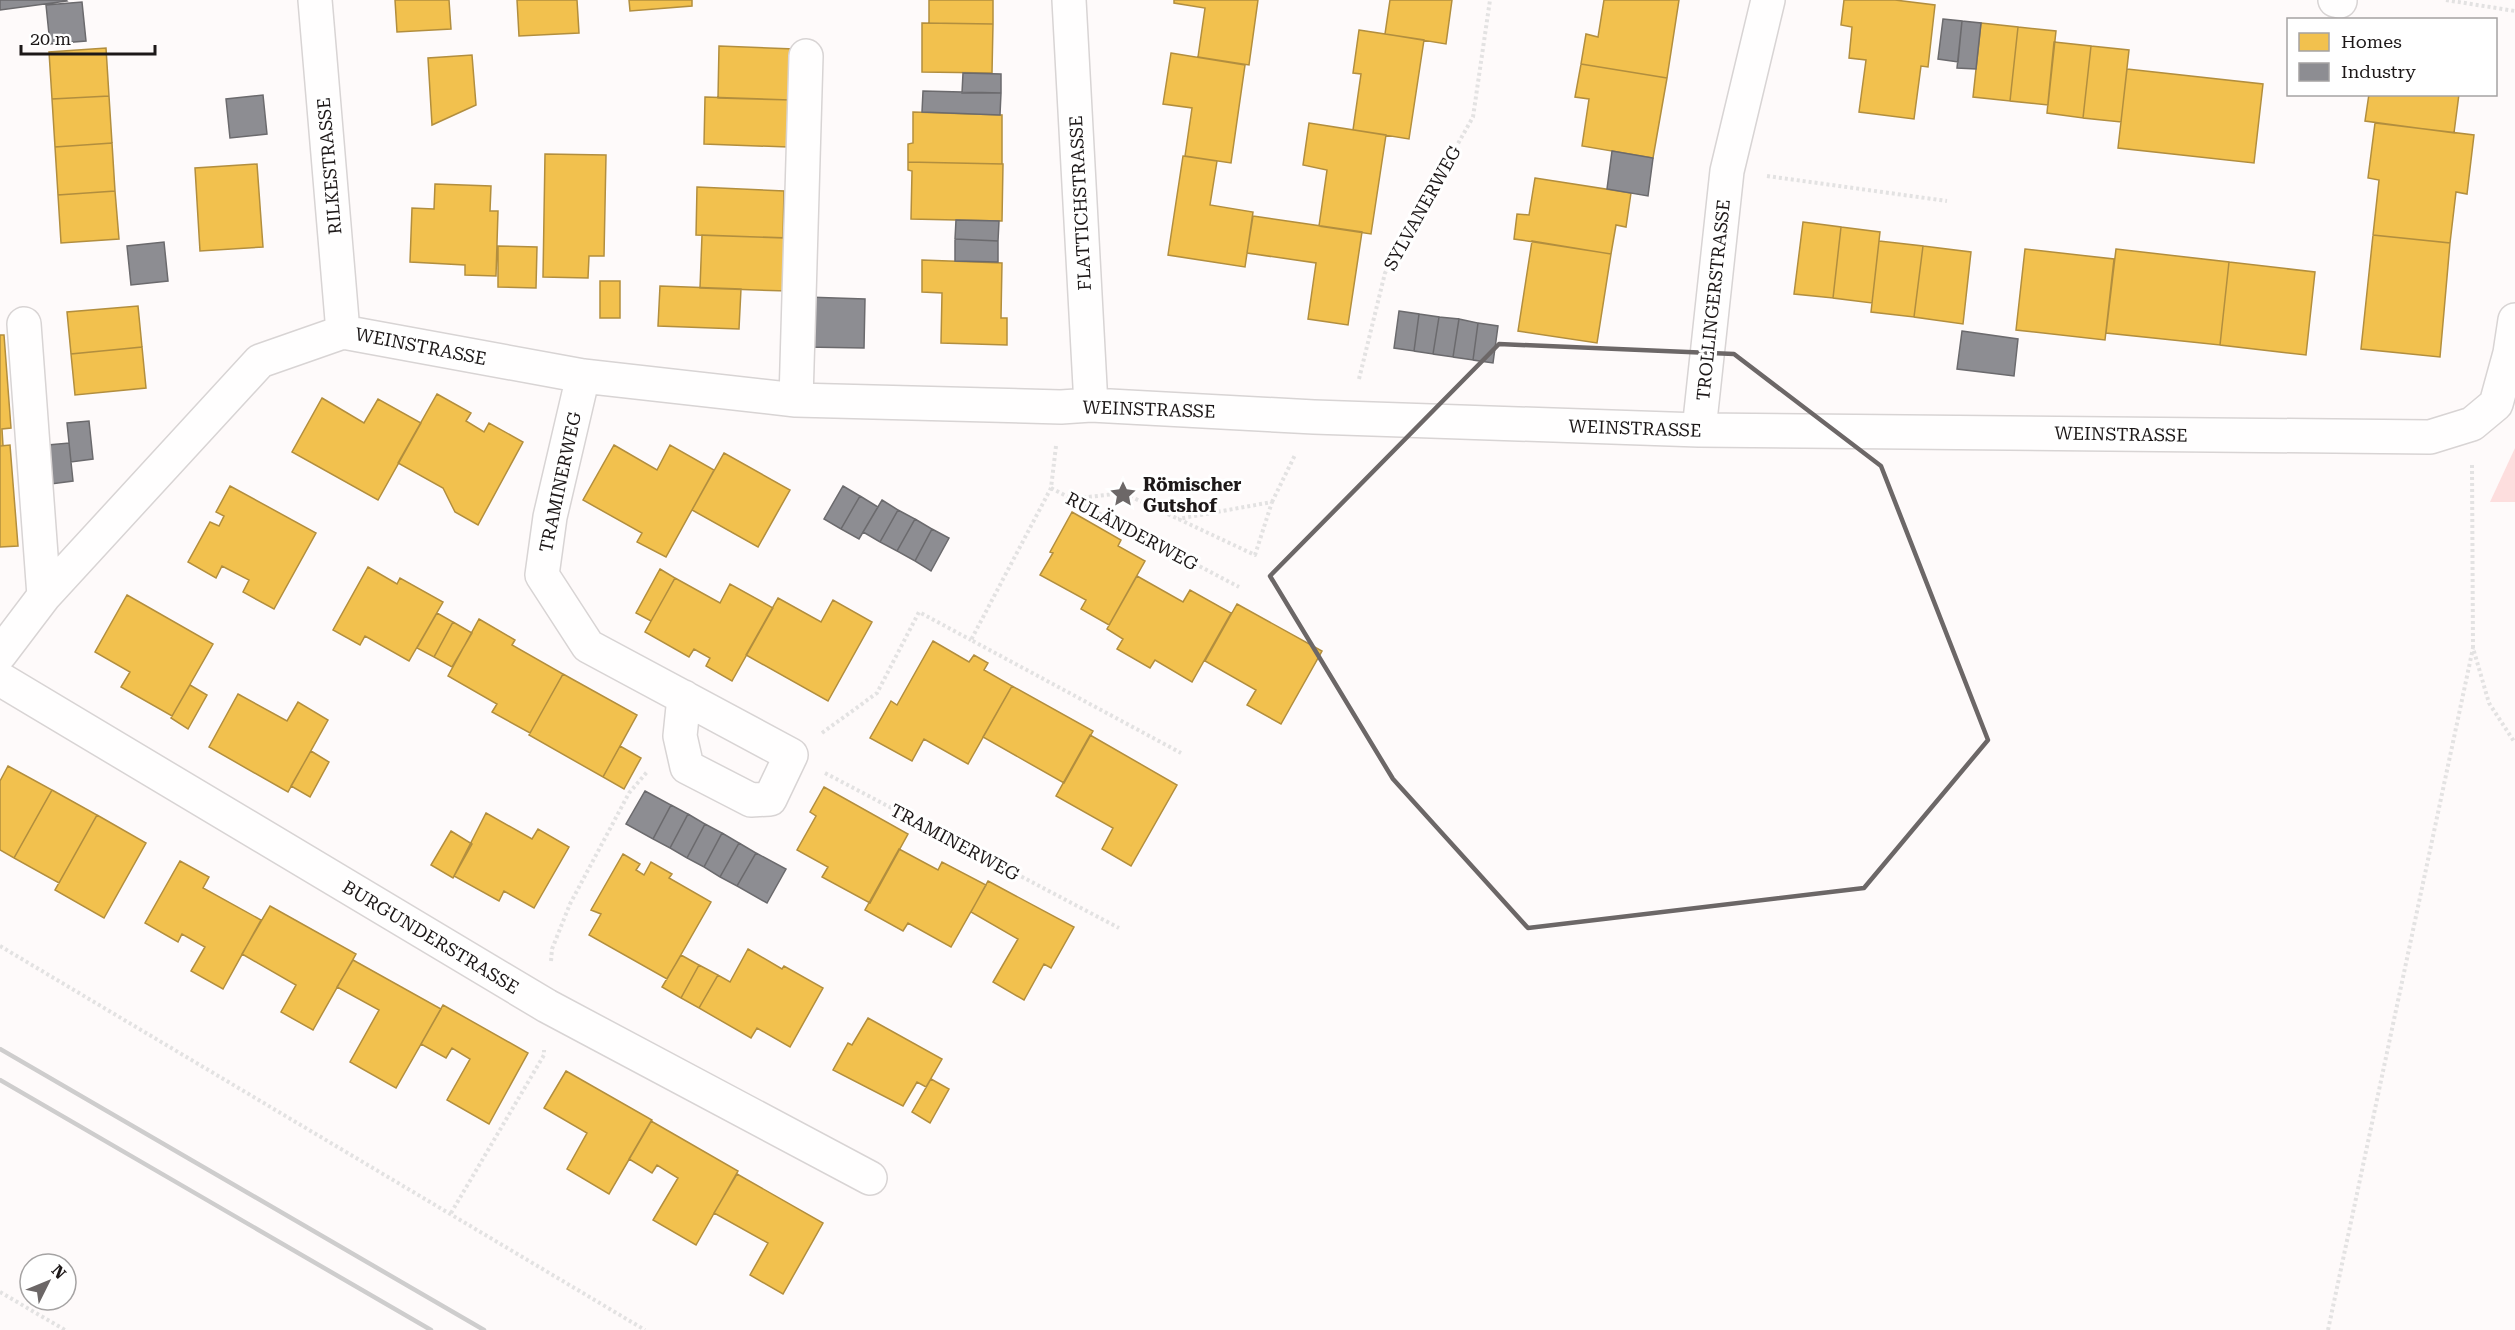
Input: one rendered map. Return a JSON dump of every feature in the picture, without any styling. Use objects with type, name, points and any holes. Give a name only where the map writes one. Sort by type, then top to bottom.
[{"type":"street","name":"RILKESTRASSE","points":[[315,0],[343,332]]},
{"type":"street","name":"FLATTICHSTRASSE","points":[[1069,0],[1091,405]]},
{"type":"street","name":"TROLLINGERSTRASSE","points":[[1699,430],[1727,171],[1768,0]]},
{"type":"street","points":[[2335,0],[2340,1]]},
{"type":"street","points":[[796,400],[806,56]]},
{"type":"street","points":[[2472,424],[2496,404],[2510,353],[2515,320]]},
{"type":"street","points":[[24,324],[44,596]]},
{"type":"street","name":"WEINSTRASSE","points":[[0,654],[44,596],[260,361],[343,332],[583,376],[796,400],[1061,407],[1091,405],[1314,417],[1699,430],[2430,437],[2472,424]]},
{"type":"street","name":"TRAMINERWEG","points":[[583,376],[550,517],[542,575],[588,646],[791,755]]},
{"type":"street","name":"BURGUNDERSTRASSE","points":[[0,680],[547,1006],[870,1178]]},
{"type":"street","points":[[684,697],[680,736],[687,767],[751,800],[770,799],[791,755]]},
{"type":"path","name":"SYLVANERWEG","points":[[1350,417],[1385,273],[1473,117],[1490,0]]},
{"type":"path","points":[[2446,0],[2515,11]]},
{"type":"path","points":[[1727,171],[1947,201]]},
{"type":"path","points":[[1071,499],[1123,493],[1255,555],[1272,502],[1314,417]]},
{"type":"path","points":[[2328,1330],[2473,648],[2472,424]]},
{"type":"path","name":"RULÄNDERWEG","points":[[971,640],[1050,488],[1239,587]]},
{"type":"path","points":[[1178,519],[1272,502]]},
{"type":"path","points":[[791,755],[877,693],[919,612],[1181,753]]},
{"type":"path","points":[[2473,648],[2489,703],[2515,743]]},
{"type":"path","name":"TRAMINERWEG","points":[[791,755],[1119,928]]},
{"type":"path","points":[[552,949],[570,904],[629,793]]},
{"type":"path","points":[[0,946],[645,1330]]},
{"type":"path","points":[[451,1213],[544,1055]]},
{"type":"path","points":[[0,1292],[65,1330]]},
{"type":"highlighted area","points":[[1499,344],[1734,354],[1881,466],[1988,740],[1864,888],[1528,928],[1393,779],[1270,576]]},
{"type":"shaded area","points":[[2515,448],[2515,502],[2490,502]]},
{"type":"building: Homes","points":[[395,0],[449,0],[451,29],[397,32]]},
{"type":"building: Homes","points":[[517,0],[577,0],[579,33],[519,36]]},
{"type":"building: Homes","points":[[629,0],[692,0],[692,6],[630,11]]},
{"type":"building: Homes","points":[[929,0],[993,0],[993,24],[929,23]]},
{"type":"building: Homes","points":[[1174,0],[1258,0],[1249,65],[1198,57],[1205,8],[1174,3]]},
{"type":"building: Homes","points":[[1390,0],[1452,0],[1446,44],[1385,34]]},
{"type":"building: Homes","points":[[1604,0],[1679,0],[1667,78],[1581,64],[1586,34],[1598,37]]},
{"type":"building: Homes","points":[[1844,0],[1895,0],[1935,5],[1928,67],[1921,66],[1914,119],[1859,112],[1866,60],[1849,58],[1852,27],[1841,25]]},
{"type":"building: Homes","points":[[922,23],[993,24],[992,73],[922,72]]},
{"type":"building: Homes","points":[[1981,23],[2018,27],[2010,101],[1973,97]]},
{"type":"building: Homes","points":[[2018,27],[2056,31],[2048,105],[2010,101]]},
{"type":"building: Homes","points":[[1359,30],[1424,40],[1409,139],[1353,130],[1361,74],[1353,73]]},
{"type":"building: Homes","points":[[2054,42],[2091,46],[2083,118],[2047,113]]},
{"type":"building: Homes","points":[[719,46],[794,49],[793,100],[718,98]]},
{"type":"building: Homes","points":[[2091,46],[2129,50],[2121,122],[2083,118]]},
{"type":"building: Homes","points":[[106,48],[109,96],[52,99],[49,52]]},
{"type":"building: Homes","points":[[1171,53],[1245,65],[1231,163],[1185,156],[1192,108],[1163,104]]},
{"type":"building: Homes","points":[[472,55],[476,105],[432,125],[428,58]]},
{"type":"building: Homes","points":[[1581,64],[1667,78],[1653,158],[1582,146],[1589,99],[1575,97]]},
{"type":"building: Homes","points":[[2127,69],[2263,84],[2254,163],[2118,148]]},
{"type":"building: Homes","points":[[109,96],[112,143],[55,147],[52,99]]},
{"type":"building: Homes","points":[[2369,96],[2459,96],[2454,133],[2365,121]]},
{"type":"building: Homes","points":[[705,97],[789,100],[788,147],[704,144]]},
{"type":"building: Homes","points":[[913,112],[1002,115],[1002,164],[908,162],[908,144],[913,143]]},
{"type":"building: Homes","points":[[1309,123],[1386,135],[1371,234],[1319,226],[1327,170],[1303,165]]},
{"type":"building: Homes","points":[[2375,123],[2474,135],[2467,194],[2456,192],[2450,243],[2373,235],[2379,180],[2368,178]]},
{"type":"building: Homes","points":[[112,143],[115,191],[58,195],[55,147]]},
{"type":"building: Homes","points":[[545,154],[606,155],[604,256],[589,256],[588,278],[543,277]]},
{"type":"building: Homes","points":[[1183,156],[1217,161],[1210,205],[1253,212],[1245,267],[1168,255]]},
{"type":"building: Homes","points":[[908,162],[1003,164],[1002,221],[911,219],[912,171],[908,170]]},
{"type":"building: Homes","points":[[257,164],[263,247],[200,251],[195,168]]},
{"type":"building: Homes","points":[[1535,178],[1631,193],[1626,227],[1616,225],[1611,254],[1514,239],[1517,214],[1529,215]]},
{"type":"building: Homes","points":[[435,184],[491,186],[490,211],[498,211],[496,276],[465,275],[465,265],[410,262],[412,208],[434,209]]},
{"type":"building: Homes","points":[[697,187],[784,191],[783,238],[696,235]]},
{"type":"building: Homes","points":[[115,191],[119,239],[61,243],[58,195]]},
{"type":"building: Homes","points":[[1253,216],[1362,232],[1348,325],[1308,319],[1316,263],[1247,253]]},
{"type":"building: Homes","points":[[1803,222],[1841,227],[1833,298],[1794,294]]},
{"type":"building: Homes","points":[[1841,227],[1880,232],[1872,303],[1833,298]]},
{"type":"building: Homes","points":[[702,235],[789,238],[787,291],[700,288]]},
{"type":"building: Homes","points":[[2373,235],[2450,243],[2440,357],[2361,349]]},
{"type":"building: Homes","points":[[1532,241],[1611,254],[1597,343],[1518,331]]},
{"type":"building: Homes","points":[[1879,241],[1923,246],[1914,317],[1871,312]]},
{"type":"building: Homes","points":[[498,246],[537,247],[536,288],[498,287]]},
{"type":"building: Homes","points":[[1923,246],[1971,252],[1963,324],[1914,317]]},
{"type":"building: Homes","points":[[2025,249],[2114,259],[2105,340],[2016,330]]},
{"type":"building: Homes","points":[[2116,249],[2229,262],[2220,345],[2106,333]]},
{"type":"building: Homes","points":[[922,260],[1002,263],[1001,318],[1007,318],[1007,345],[941,343],[942,293],[922,292]]},
{"type":"building: Homes","points":[[2229,262],[2315,272],[2306,355],[2220,345]]},
{"type":"building: Homes","points":[[600,281],[620,281],[620,318],[600,318]]},
{"type":"building: Homes","points":[[660,286],[741,289],[739,329],[658,326]]},
{"type":"building: Homes","points":[[138,306],[142,347],[71,354],[67,312]]},
{"type":"building: Homes","points":[[0,335],[4,335],[11,428],[2,429],[3,446],[0,446]]},
{"type":"building: Homes","points":[[142,347],[146,388],[75,395],[71,354]]},
{"type":"building: Homes","points":[[437,394],[471,413],[466,421],[484,432],[489,423],[523,442],[478,525],[455,512],[443,488],[398,463]]},
{"type":"building: Homes","points":[[322,398],[364,423],[378,399],[421,423],[378,500],[292,452]]},
{"type":"building: Homes","points":[[10,445],[18,546],[0,547],[0,446]]},
{"type":"building: Homes","points":[[614,445],[657,470],[670,445],[714,470],[666,557],[637,542],[642,533],[583,500]]},
{"type":"building: Homes","points":[[724,453],[790,490],[758,547],[692,510]]},
{"type":"building: Homes","points":[[230,486],[316,533],[274,609],[243,592],[249,580],[222,566],[216,578],[188,562],[210,522],[219,526],[224,516],[216,512]]},
{"type":"building: Homes","points":[[1072,512],[1121,540],[1118,546],[1145,561],[1109,625],[1081,609],[1086,600],[1040,575]]},
{"type":"building: Homes","points":[[368,567],[397,584],[400,578],[443,602],[409,661],[365,636],[360,645],[333,630]]},
{"type":"building: Homes","points":[[660,569],[675,578],[651,621],[636,613]]},
{"type":"building: Homes","points":[[1137,576],[1183,602],[1190,590],[1231,613],[1192,682],[1155,660],[1150,668],[1117,649],[1123,639],[1107,629]]},
{"type":"building: Homes","points":[[675,578],[720,603],[730,584],[773,608],[732,681],[706,666],[710,658],[694,649],[689,657],[645,632]]},
{"type":"building: Homes","points":[[127,595],[213,644],[172,716],[121,687],[130,672],[95,652]]},
{"type":"building: Homes","points":[[778,598],[821,622],[833,600],[872,622],[828,701],[746,655]]},
{"type":"building: Homes","points":[[1237,604],[1322,651],[1281,724],[1247,705],[1256,690],[1205,661]]},
{"type":"building: Homes","points":[[437,613],[453,622],[434,657],[417,648]]},
{"type":"building: Homes","points":[[479,619],[515,640],[512,645],[563,674],[530,733],[492,712],[497,704],[448,676]]},
{"type":"building: Homes","points":[[453,622],[472,633],[452,667],[434,657]]},
{"type":"building: Homes","points":[[933,641],[969,662],[974,655],[988,663],[984,670],[1012,686],[968,764],[924,739],[912,761],[870,738],[891,701],[897,705]]},
{"type":"building: Homes","points":[[563,674],[637,715],[603,777],[529,735]]},
{"type":"building: Homes","points":[[190,685],[207,695],[188,729],[171,718]]},
{"type":"building: Homes","points":[[1012,686],[1093,731],[1064,783],[983,737]]},
{"type":"building: Homes","points":[[238,694],[287,721],[298,702],[328,720],[288,792],[209,747]]},
{"type":"building: Homes","points":[[1090,735],[1177,785],[1131,866],[1102,849],[1113,828],[1056,796]]},
{"type":"building: Homes","points":[[620,746],[641,758],[624,789],[603,777]]},
{"type":"building: Homes","points":[[311,751],[329,762],[310,797],[291,786]]},
{"type":"building: Homes","points":[[8,766],[52,790],[14,858],[0,850],[0,781]]},
{"type":"building: Homes","points":[[824,787],[908,834],[870,903],[822,877],[828,867],[797,850],[816,816],[810,812]]},
{"type":"building: Homes","points":[[52,790],[97,815],[59,883],[14,858]]},
{"type":"building: Homes","points":[[486,813],[532,839],[538,829],[569,847],[534,908],[504,891],[499,901],[454,876]]},
{"type":"building: Homes","points":[[97,815],[146,843],[104,918],[55,890]]},
{"type":"building: Homes","points":[[451,831],[472,844],[453,878],[431,865]]},
{"type":"building: Homes","points":[[899,849],[938,870],[942,862],[986,885],[951,947],[908,923],[903,931],[865,910]]},
{"type":"building: Homes","points":[[623,854],[640,864],[636,870],[644,875],[651,862],[672,874],[669,878],[711,902],[667,979],[589,935],[601,914],[591,910]]},
{"type":"building: Homes","points":[[180,861],[209,877],[203,888],[261,920],[223,989],[191,971],[205,947],[182,934],[178,942],[145,923]]},
{"type":"building: Homes","points":[[988,881],[1074,927],[1051,968],[1044,964],[1024,1000],[993,982],[1018,939],[971,912]]},
{"type":"building: Homes","points":[[270,906],[356,954],[313,1030],[281,1012],[296,985],[242,954]]},
{"type":"building: Homes","points":[[748,949],[782,969],[784,966],[823,988],[790,1047],[757,1028],[751,1038],[699,1008],[718,975],[730,982]]},
{"type":"building: Homes","points":[[681,955],[699,965],[681,998],[662,987]]},
{"type":"building: Homes","points":[[353,960],[441,1009],[396,1088],[350,1062],[379,1010],[337,987]]},
{"type":"building: Homes","points":[[699,965],[718,975],[699,1008],[681,998]]},
{"type":"building: Homes","points":[[443,1005],[528,1053],[489,1124],[447,1100],[470,1059],[452,1048],[446,1058],[421,1044]]},
{"type":"building: Homes","points":[[868,1018],[942,1059],[926,1087],[917,1082],[903,1106],[833,1070],[848,1043],[852,1045]]},
{"type":"building: Homes","points":[[566,1071],[652,1120],[609,1194],[567,1169],[587,1133],[544,1108]]},
{"type":"building: Homes","points":[[931,1079],[949,1089],[930,1123],[912,1112]]},
{"type":"building: Homes","points":[[651,1121],[738,1171],[696,1245],[653,1220],[678,1178],[657,1165],[652,1173],[629,1159]]},
{"type":"building: Homes","points":[[737,1174],[823,1223],[783,1294],[750,1275],[768,1243],[714,1213]]},
{"type":"building: Industry","points":[[0,0],[66,0],[67,1],[0,10]]},
{"type":"building: Industry","points":[[82,2],[86,41],[50,44],[46,5]]},
{"type":"building: Industry","points":[[1943,19],[1962,21],[1958,62],[1938,59]]},
{"type":"building: Industry","points":[[1962,21],[1981,23],[1976,69],[1957,68]]},
{"type":"building: Industry","points":[[963,73],[1001,74],[1001,93],[962,93]]},
{"type":"building: Industry","points":[[923,91],[1001,93],[1000,115],[922,112]]},
{"type":"building: Industry","points":[[263,95],[267,134],[230,138],[226,99]]},
{"type":"building: Industry","points":[[1612,151],[1653,158],[1648,196],[1607,189]]},
{"type":"building: Industry","points":[[956,220],[999,221],[998,241],[955,239]]},
{"type":"building: Industry","points":[[955,239],[998,241],[998,262],[955,261]]},
{"type":"building: Industry","points":[[164,242],[168,281],[131,285],[127,246]]},
{"type":"building: Industry","points":[[806,297],[865,299],[864,348],[805,347]]},
{"type":"building: Industry","points":[[1399,311],[1419,314],[1414,351],[1394,348]]},
{"type":"building: Industry","points":[[1419,314],[1439,317],[1433,354],[1414,351]]},
{"type":"building: Industry","points":[[1439,317],[1459,319],[1453,357],[1433,354]]},
{"type":"building: Industry","points":[[1459,319],[1478,323],[1473,360],[1453,357]]},
{"type":"building: Industry","points":[[1478,323],[1498,326],[1493,363],[1473,360]]},
{"type":"building: Industry","points":[[1962,331],[2018,339],[2014,376],[1957,369]]},
{"type":"building: Industry","points":[[89,421],[93,459],[71,462],[67,423]]},
{"type":"building: Industry","points":[[69,443],[73,481],[51,484],[48,445]]},
{"type":"building: Industry","points":[[843,486],[860,496],[841,529],[824,519]]},
{"type":"building: Industry","points":[[860,496],[878,507],[859,539],[841,529]]},
{"type":"building: Industry","points":[[882,500],[898,510],[880,542],[863,532]]},
{"type":"building: Industry","points":[[898,510],[915,519],[897,551],[880,542]]},
{"type":"building: Industry","points":[[915,519],[932,529],[915,561],[897,551]]},
{"type":"building: Industry","points":[[932,529],[949,538],[931,571],[915,561]]},
{"type":"building: Industry","points":[[645,791],[671,805],[653,839],[626,824]]},
{"type":"building: Industry","points":[[671,805],[688,814],[670,848],[653,839]]},
{"type":"building: Industry","points":[[688,814],[705,824],[687,858],[670,848]]},
{"type":"building: Industry","points":[[705,824],[722,833],[704,867],[687,858]]},
{"type":"building: Industry","points":[[722,833],[739,843],[720,877],[704,867]]},
{"type":"building: Industry","points":[[739,843],[756,853],[737,886],[720,877]]},
{"type":"building: Industry","points":[[756,853],[786,869],[767,903],[737,886]]},
{"type":"railway","points":[[0,1049],[484,1330]]},
{"type":"railway","points":[[0,1080],[431,1330]]},
{"type":"place","name":"Römischer Gutshof","points":[[1123,494]]}]
